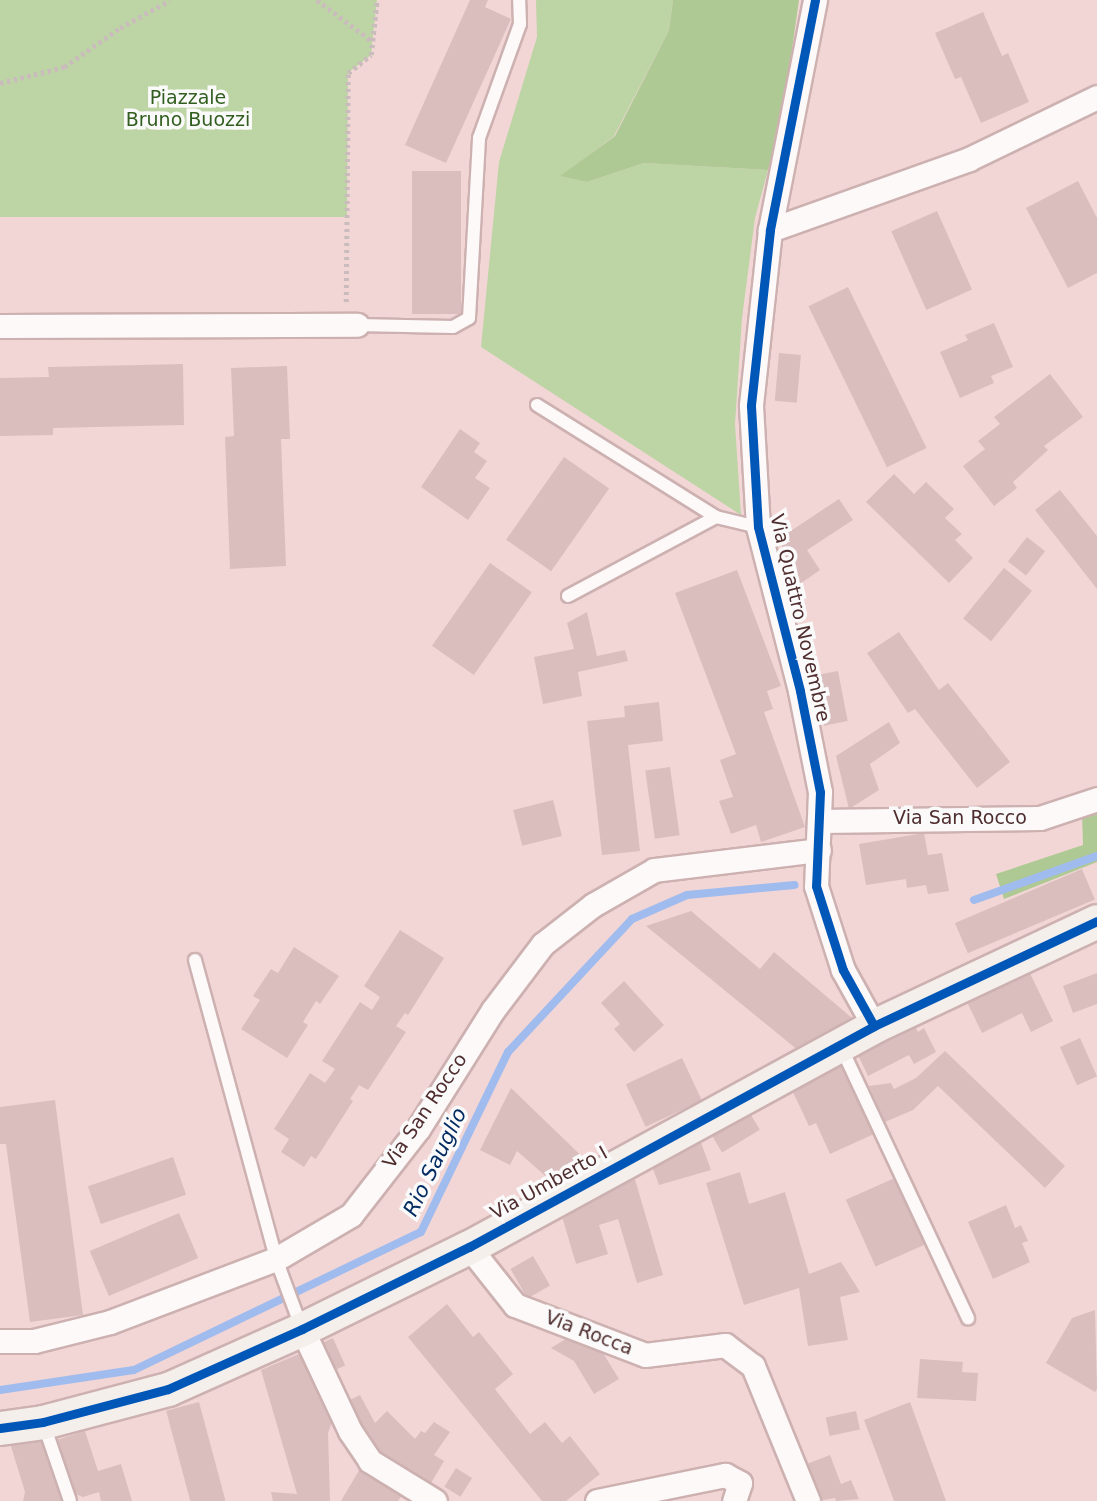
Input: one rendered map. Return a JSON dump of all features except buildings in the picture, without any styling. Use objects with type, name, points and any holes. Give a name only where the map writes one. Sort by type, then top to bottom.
[{"type":"street","name":"Via Quattro Novembre","points":[[815,0],[770,230],[751,406],[758,527],[800,691],[820,792],[816,886],[843,970],[874,1026]]},
{"type":"street","points":[[770,230],[969,159],[1097,97]]},
{"type":"street","points":[[0,326],[351,324]]},
{"type":"street","name":"Via San Rocco","points":[[820,821],[1040,818],[1097,799]]},
{"type":"street","name":"Via San Rocco","points":[[0,1340],[34,1341],[110,1322],[276,1259],[351,1215],[418,1129],[493,1010],[542,944],[593,905],[654,870],[819,850]]},
{"type":"street","name":"Via Umberto I","points":[[0,1428],[43,1422],[168,1390],[302,1329],[469,1247],[874,1026],[1097,921]]},
{"type":"street","name":"Via Rocca","points":[[469,1247],[515,1305],[645,1355],[724,1345],[753,1366],[808,1501]]},
{"type":"street","points":[[302,1329],[349,1431],[370,1461],[435,1501]]},
{"type":"street","points":[[597,1501],[724,1475],[740,1483],[734,1501]]},
{"type":"lane","points":[[351,324],[453,327],[469,318],[479,138],[520,24],[519,0]]},
{"type":"lane","points":[[537,405],[716,517],[758,527]]},
{"type":"lane","points":[[568,596],[716,517]]},
{"type":"lane","points":[[195,960],[276,1259],[302,1329]]},
{"type":"lane","points":[[840,1045],[968,1318]]},
{"type":"lane","points":[[43,1422],[69,1501]]},
{"type":"path","points":[[0,83],[64,67],[120,28],[170,0]]},
{"type":"path","points":[[317,0],[373,41]]},
{"type":"path","points":[[351,324],[348,73],[372,55],[377,0]]},
{"type":"green space","name":"Piazzale Bruno Buozzi","points":[[0,0],[377,0],[371,55],[348,73],[347,217],[0,217]]},
{"type":"green space","points":[[536,0],[673,0],[669,30],[614,136],[561,176],[587,182],[644,163],[768,170],[755,218],[742,318],[735,424],[741,515],[481,347],[499,162],[537,37]]},
{"type":"green space","points":[[673,0],[799,0],[783,113],[768,170],[644,163],[587,182],[560,176],[615,136],[669,30]]},
{"type":"green space","points":[[1097,808],[1097,862],[1004,899],[996,874],[1083,845],[1082,814]]},
{"type":"waterway","points":[[974,900],[1097,856]]},
{"type":"waterway","name":"Rio Sauglio","points":[[0,1390],[134,1370],[421,1232],[508,1052],[632,919],[687,895],[795,885]]},
{"type":"cycle path","points":[[815,0],[770,230],[751,406],[758,527],[800,691],[820,792],[816,886],[843,970],[874,1026]]},
{"type":"cycle path","points":[[0,1428],[43,1422],[168,1389],[302,1329],[469,1247],[874,1026],[1097,921]]}]
